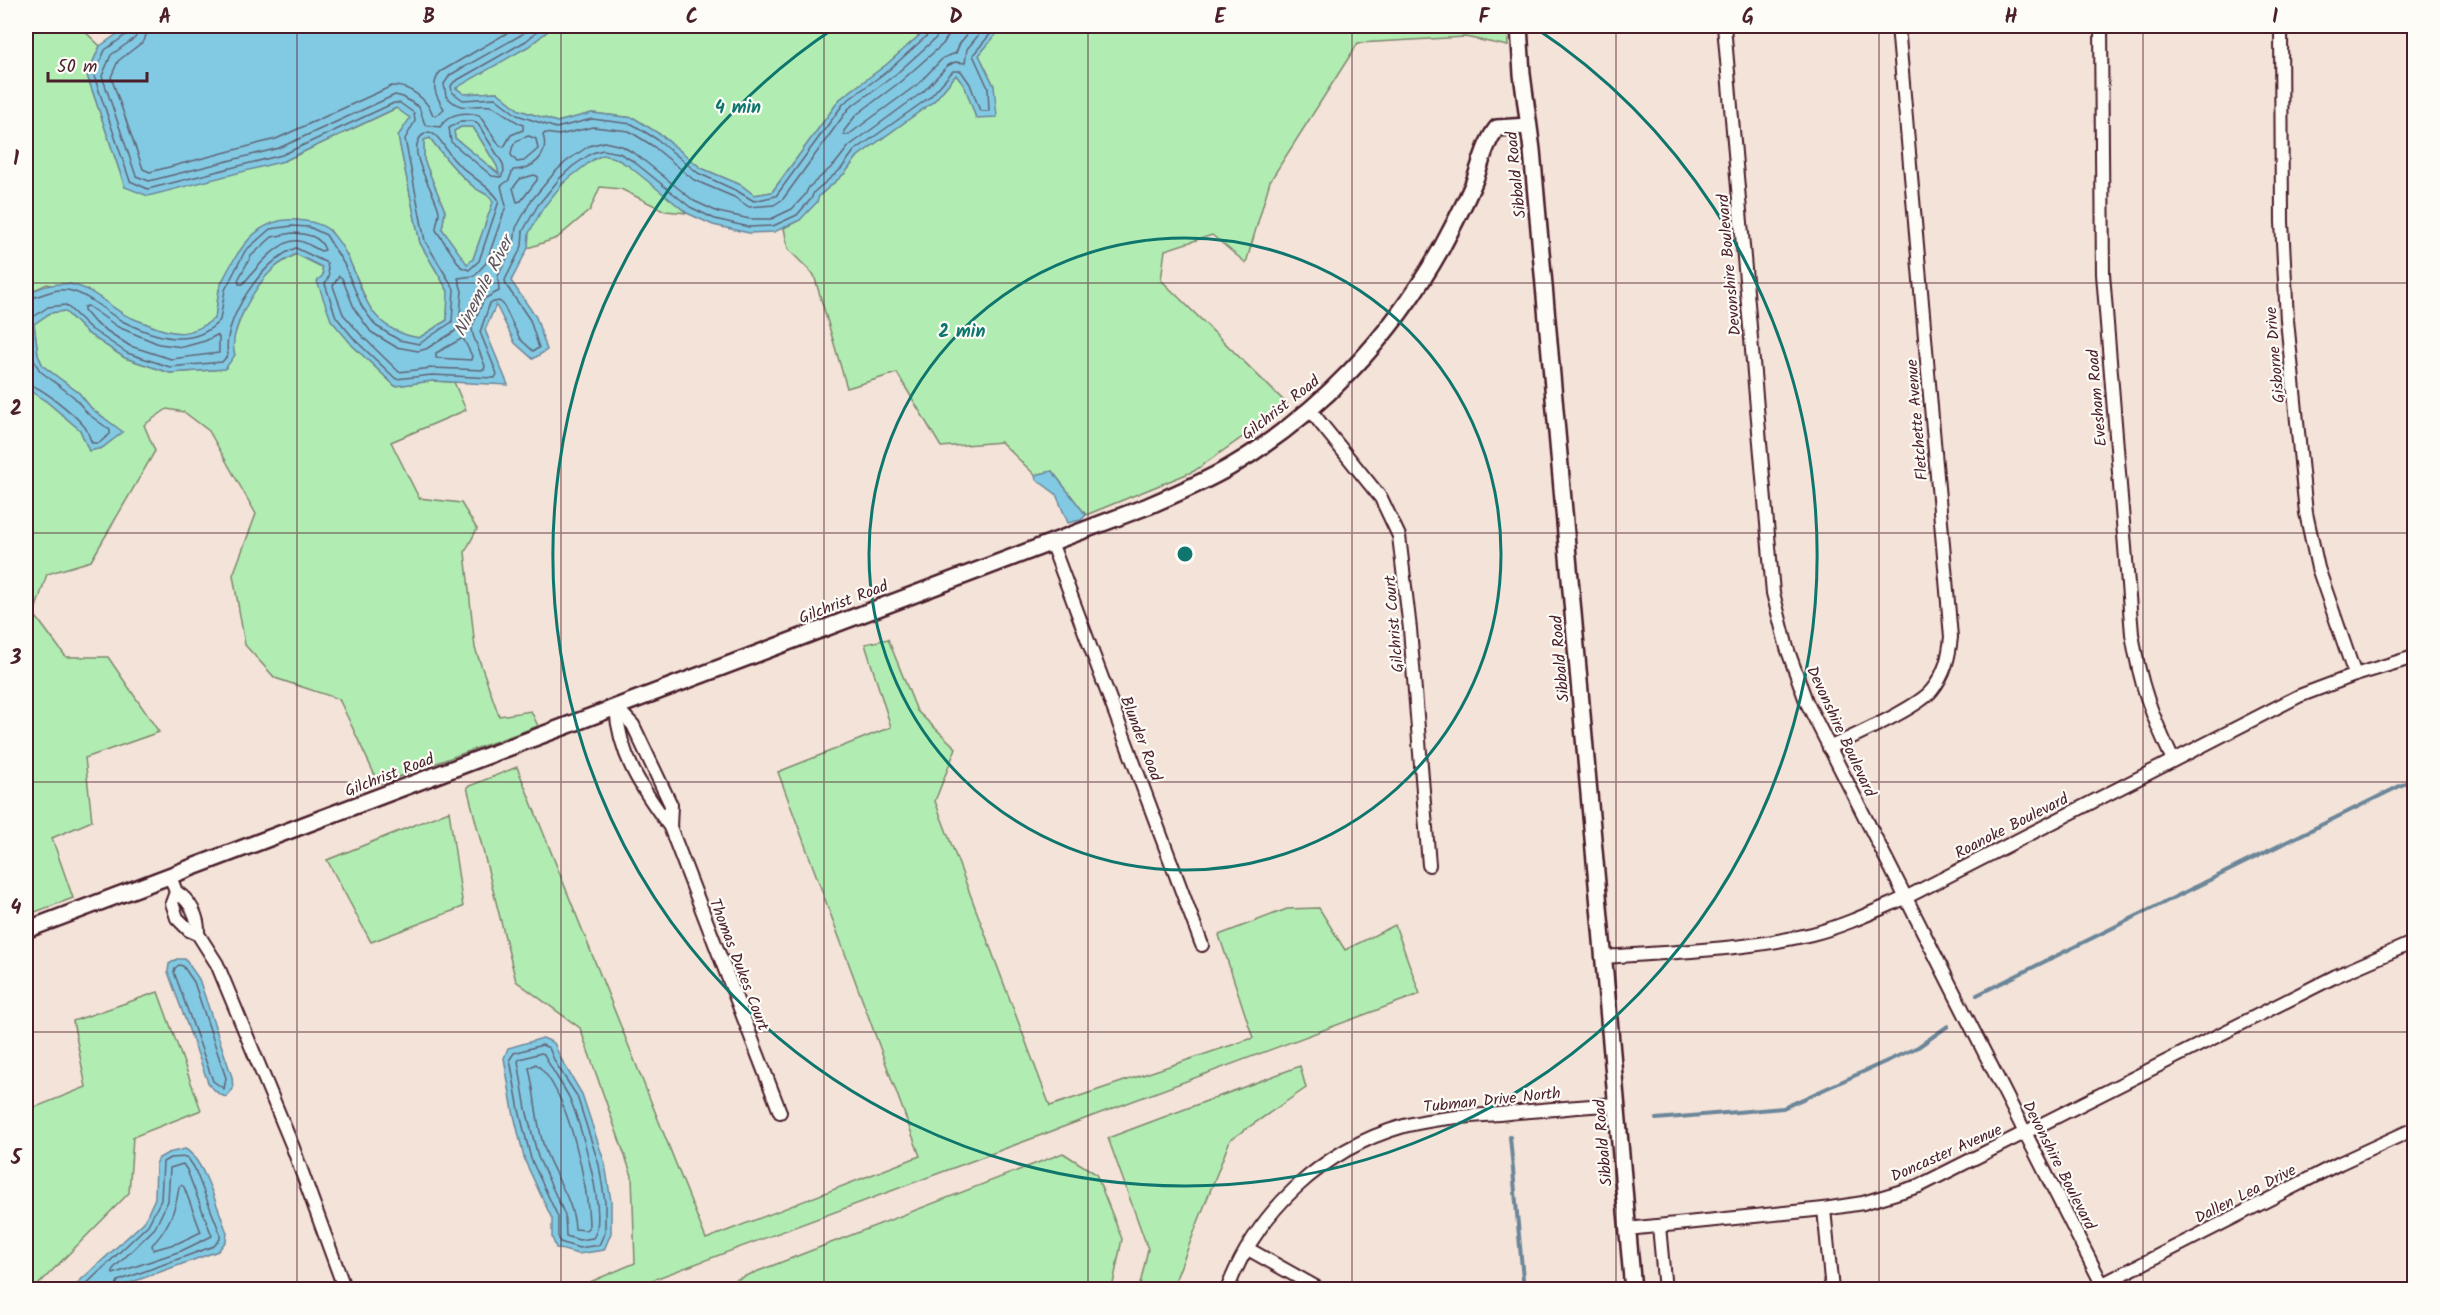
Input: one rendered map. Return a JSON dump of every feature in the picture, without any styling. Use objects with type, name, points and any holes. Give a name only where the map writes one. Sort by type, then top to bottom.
[{"type":"street","name":"Sibbald Road","points":[[1519,26],[1532,150],[1633,1290]]},
{"type":"street","name":"Devonshire Boulevard","points":[[1724,26],[1773,592],[1787,648],[1806,701],[2025,1134],[2100,1288]]},
{"type":"street","name":"Fletchette Avenue","points":[[1829,748],[1916,703],[1931,692],[1941,677],[1949,658],[1951,638],[1898,26]]},
{"type":"street","points":[[1898,26],[1907,26]]},
{"type":"street","name":"Evesham Road","points":[[2101,26],[2103,274],[2132,634],[2139,678],[2151,713],[2172,760]]},
{"type":"street","name":"Gisborne Drive","points":[[2282,26],[2282,222],[2287,320],[2306,513],[2318,568],[2355,675]]},
{"type":"street","name":"Gilchrist Road","points":[[26,930],[1148,506],[1197,484],[1262,446],[1310,410],[1351,372],[1403,309],[1428,272],[1473,183],[1491,136],[1497,128],[1528,126]]},
{"type":"street","name":"Gilchrist Court","points":[[1310,410],[1381,498],[1399,536],[1410,629],[1429,864]]},
{"type":"street","name":"Blunder Road","points":[[1051,542],[1202,945]]},
{"type":"street","name":"Roanoke Boulevard","points":[[1603,957],[1779,941],[1813,934],[1851,921],[1905,898],[2299,696],[2355,675],[2415,657]]},
{"type":"street","name":"Thomas Dukes Court","points":[[616,707],[633,725],[671,805],[670,827]]},
{"type":"street","name":"Thomas Dukes Court","points":[[616,707],[617,730],[627,758],[641,788],[670,827],[780,1112]]},
{"type":"street","points":[[170,876],[176,892],[186,898],[198,924],[198,934],[217,964],[292,1145],[345,1290]]},
{"type":"street","points":[[176,892],[172,903],[177,918],[189,930],[198,934]]},
{"type":"street","name":"Doncaster Avenue","points":[[1627,1229],[1824,1209],[1863,1203],[1919,1186],[2336,976],[2415,942]]},
{"type":"street","name":"Tubman Drive North","points":[[1227,1290],[1235,1268],[1268,1216],[1291,1190],[1334,1158],[1380,1134],[1449,1118],[1617,1104]]},
{"type":"street","name":"Dallen Lea Drive","points":[[2100,1288],[2340,1163],[2415,1129]]},
{"type":"street","points":[[1824,1209],[1832,1290]]},
{"type":"street","points":[[1659,1226],[1665,1290]]},
{"type":"street","points":[[1248,1249],[1321,1290]]},
{"type":"green space","points":[[26,26],[79,26],[100,46],[87,75],[125,187],[284,161],[397,108],[411,118],[398,136],[420,243],[448,291],[447,320],[419,338],[389,328],[372,312],[348,258],[330,230],[219,289],[215,318],[201,328],[181,334],[162,330],[124,315],[100,298],[47,284],[26,294]]},
{"type":"green space","points":[[554,26],[930,26],[886,65],[840,99],[772,192],[754,195],[741,185],[701,168],[661,135],[634,118],[592,113],[557,122],[519,110],[497,92],[464,94],[455,87],[529,46]]},
{"type":"green space","points":[[1007,26],[1507,26],[1508,46],[1465,37],[1358,43],[1270,181],[1246,263],[1212,235],[1165,250],[1161,280],[1288,405],[1194,471],[1086,515],[1052,471],[1035,475],[1001,442],[941,447],[897,373],[847,388],[814,275],[788,249],[784,228],[800,220],[819,196],[845,173],[858,156],[934,101],[956,75],[965,86],[976,118],[994,86],[979,55],[998,32]]},
{"type":"green space","points":[[461,127],[473,127],[500,175],[455,138],[454,131]]},
{"type":"green space","points":[[430,138],[457,171],[475,188],[488,196],[493,203],[473,259],[467,265],[442,229],[445,211],[424,160],[424,140]]},
{"type":"green space","points":[[603,155],[615,158],[637,171],[687,213],[665,211],[621,189],[600,187],[590,210],[557,238],[528,248],[528,236],[533,222],[549,199],[581,168]]},
{"type":"green space","points":[[296,254],[322,267],[323,275],[352,345],[395,386],[432,381],[454,382],[466,410],[391,442],[419,498],[461,503],[477,529],[465,552],[475,648],[499,716],[531,711],[538,726],[379,784],[339,699],[275,678],[245,645],[233,575],[256,514],[209,431],[184,412],[167,409],[144,425],[155,451],[91,561],[47,574],[34,614],[66,657],[108,657],[159,732],[85,758],[92,821],[52,838],[73,898],[27,915],[26,388],[46,401],[80,430],[89,451],[102,448],[122,432],[92,409],[79,393],[43,366],[38,355],[34,324],[50,313],[65,311],[87,333],[125,358],[170,373],[225,369],[242,315],[255,290],[275,267]]},
{"type":"green space","points":[[888,639],[917,711],[956,748],[935,801],[1050,1106],[1253,1038],[1219,935],[1287,909],[1319,908],[1345,950],[1395,925],[1420,994],[628,1289],[563,1289],[576,1288],[635,1263],[632,1176],[580,1028],[516,981],[467,787],[517,767],[706,1239],[920,1156],[778,772],[891,727],[865,644]]},
{"type":"green space","points":[[449,811],[463,907],[371,942],[327,860]]},
{"type":"green space","points":[[158,992],[201,1110],[133,1137],[129,1193],[34,1289],[26,1289],[26,1098],[36,1107],[86,1087],[73,1021]]},
{"type":"green space","points":[[1300,1066],[1306,1088],[1230,1140],[1172,1289],[1139,1289],[1148,1249],[1108,1138]]},
{"type":"green space","points":[[1063,1153],[1096,1174],[1122,1239],[1112,1289],[712,1289]]},
{"type":"water","name":"Ninemile River","points":[[129,26],[554,26],[529,46],[456,88],[464,94],[497,92],[519,110],[557,122],[592,113],[634,118],[661,135],[701,168],[741,185],[754,195],[772,192],[840,99],[886,65],[930,26],[1007,26],[998,32],[979,55],[994,86],[997,117],[976,118],[965,87],[956,75],[934,101],[858,156],[845,173],[819,196],[817,202],[800,220],[774,232],[749,233],[713,225],[687,213],[629,166],[615,158],[603,155],[594,159],[564,182],[543,208],[529,233],[528,248],[511,281],[536,317],[547,350],[533,359],[515,343],[496,305],[485,330],[508,385],[432,381],[395,386],[352,345],[331,320],[317,281],[323,275],[322,267],[296,254],[273,269],[258,286],[239,322],[235,334],[235,355],[225,369],[170,373],[125,358],[87,333],[65,311],[50,313],[34,324],[38,355],[43,366],[79,393],[92,409],[123,432],[102,448],[89,451],[80,430],[46,401],[26,388],[26,294],[32,291],[55,284],[74,285],[93,293],[125,315],[166,331],[182,333],[198,329],[215,318],[221,283],[247,241],[264,227],[285,220],[297,220],[319,224],[330,231],[351,263],[371,309],[382,322],[397,332],[419,338],[447,320],[448,291],[420,243],[398,136],[410,118],[396,108],[284,161],[148,196],[125,187],[87,75],[100,46]],"holes":[[[461,127],[473,127],[497,166],[499,174],[455,138],[454,131]],[[430,138],[462,177],[488,195],[493,202],[473,259],[467,264],[442,229],[445,211],[424,160],[424,140]]]},
{"type":"water","points":[[1052,471],[1086,515],[1081,520],[1068,523],[1056,494],[1036,479],[1035,475]]},
{"type":"water","points":[[177,959],[185,959],[199,979],[232,1077],[233,1089],[226,1097],[209,1085],[168,972],[169,964]]},
{"type":"water","points":[[543,1038],[554,1043],[582,1094],[605,1164],[611,1201],[611,1233],[604,1250],[578,1254],[556,1248],[552,1237],[552,1219],[525,1161],[504,1058],[508,1048]]},
{"type":"water","points":[[185,1149],[192,1155],[205,1175],[227,1233],[226,1241],[218,1251],[113,1289],[71,1289],[144,1222],[155,1198],[156,1164],[159,1158]]},
{"type":"waterway","points":[[1977,995],[2414,779]]},
{"type":"waterway","points":[[1656,1119],[1783,1108],[1918,1047],[1948,1026]]},
{"type":"waterway","points":[[1510,1137],[1524,1290]]}]
